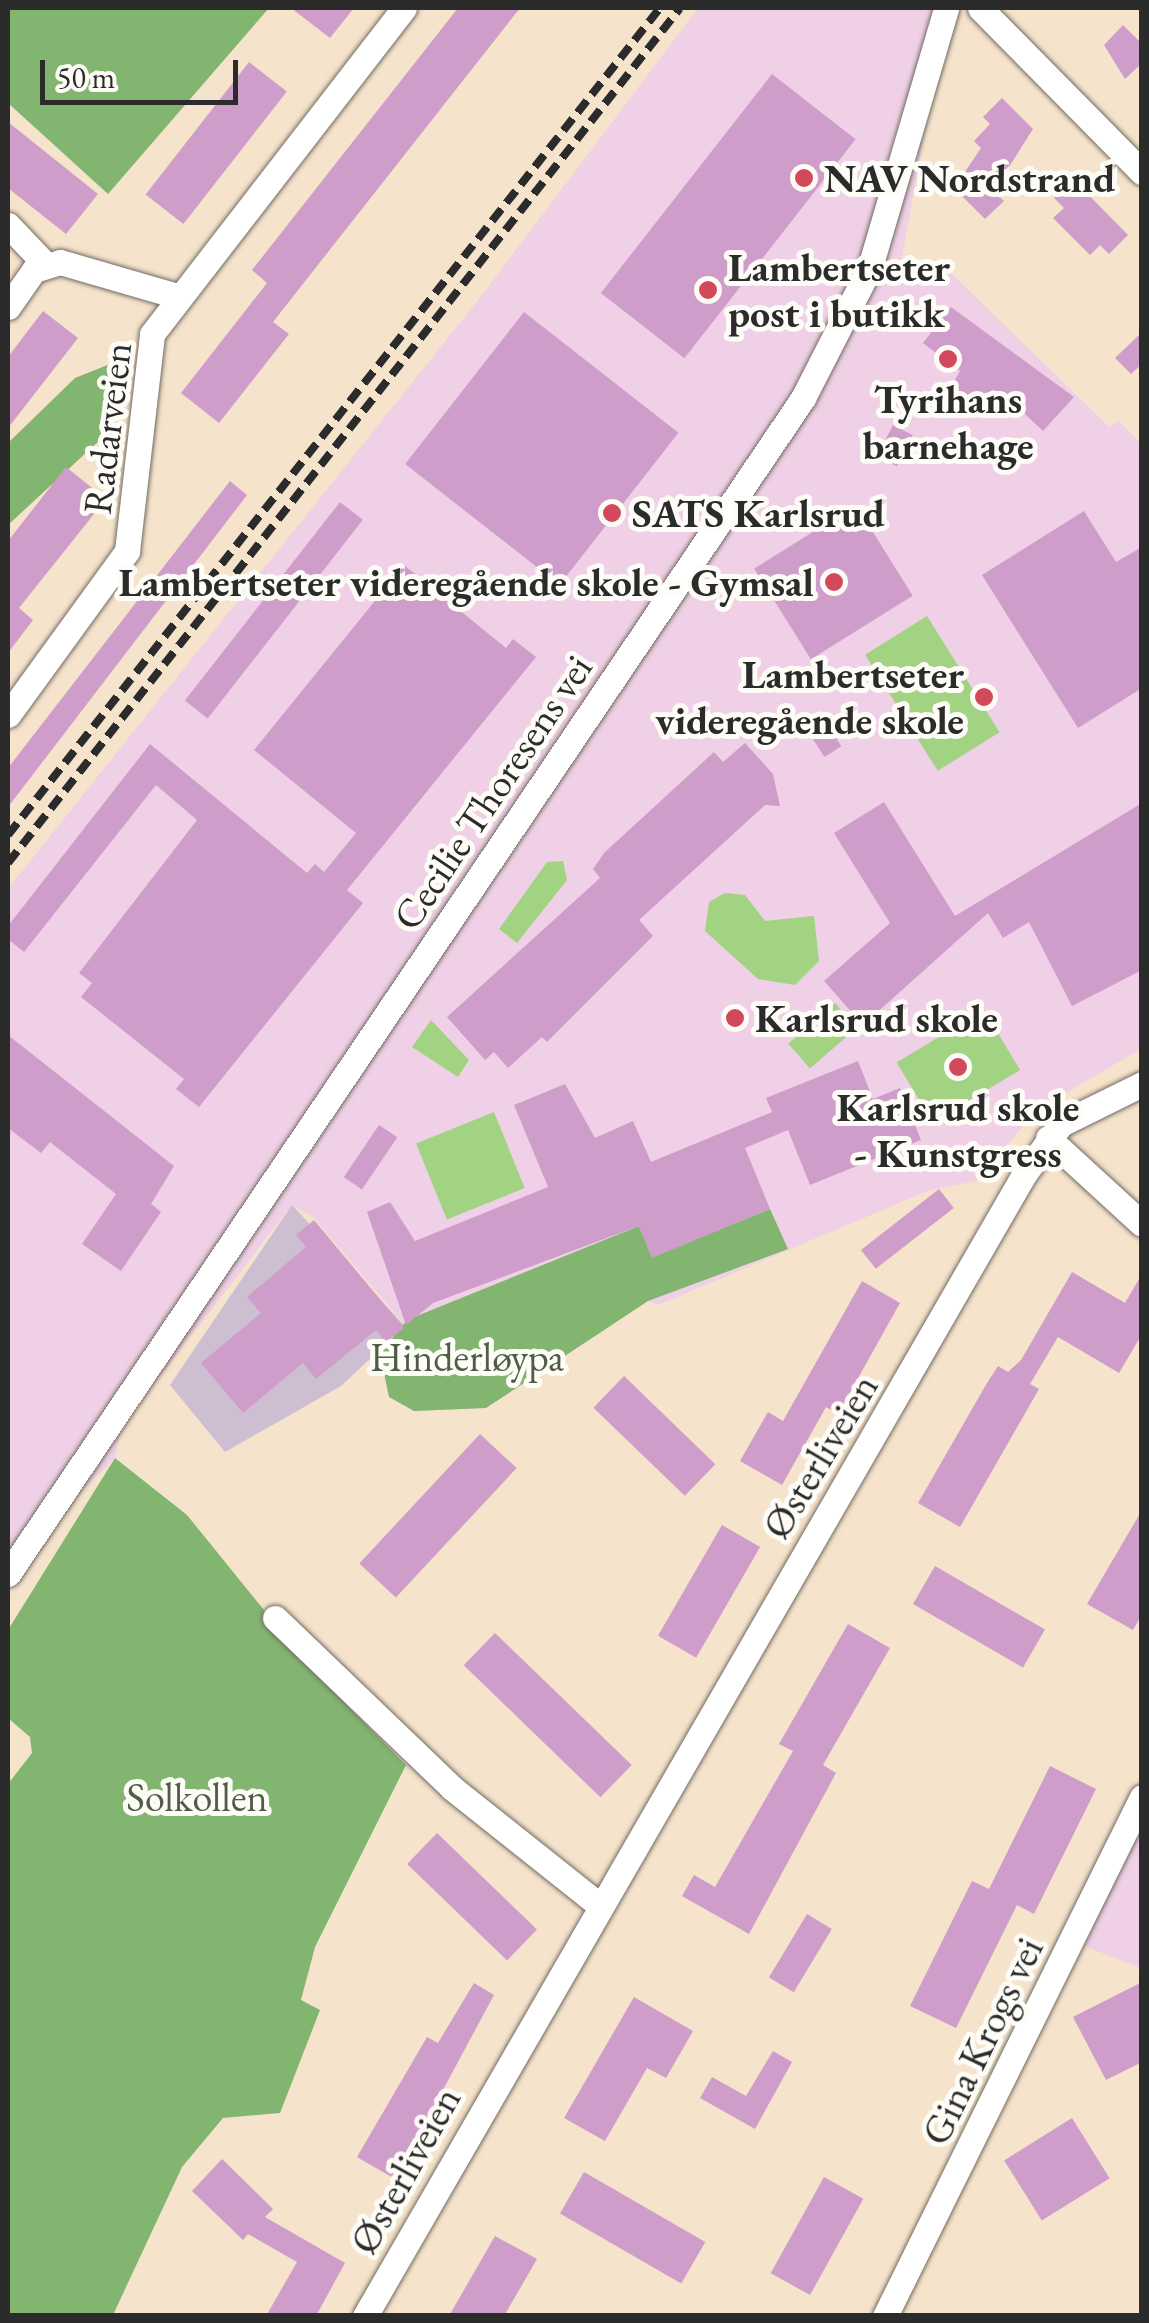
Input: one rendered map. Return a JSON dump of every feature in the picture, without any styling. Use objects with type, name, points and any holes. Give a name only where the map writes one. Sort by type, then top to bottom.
[{"type":"street","name":"Radarveien","points":[[8,716],[127,551],[152,334],[177,296],[404,8]]},
{"type":"street","name":"Cecilie Thoresens vei","points":[[8,1574],[803,398],[870,268],[946,8]]},
{"type":"street","points":[[980,8],[1142,172]]},
{"type":"street","points":[[8,225],[45,264],[8,307]]},
{"type":"street","name":"Radarveien","points":[[45,264],[177,296]]},
{"type":"street","name":"Østerliveien","points":[[365,2316],[599,1906],[1048,1138],[1142,1084]]},
{"type":"street","points":[[1048,1138],[1142,1224]]},
{"type":"street","points":[[276,1618],[452,1788],[599,1906]]},
{"type":"street","name":"Gina Krogs vei","points":[[885,2316],[1142,1797]]},
{"type":"shaded area","points":[[698,8],[947,8],[898,279],[951,273],[1109,427],[1119,421],[1141,444],[1141,1049],[1038,1109],[976,1181],[930,1190],[658,1305],[648,1301],[486,1408],[414,1411],[389,1397],[380,1354],[405,1325],[313,1217],[292,1205],[121,1427],[115,1458],[8,1563],[8,889],[486,290]]},
{"type":"shaded area","points":[[292,1205],[405,1326],[341,1386],[225,1452],[170,1385]]},
{"type":"shaded area","points":[[1141,1815],[1141,1968],[1068,1940]]},
{"type":"green space","points":[[8,8],[269,8],[108,194],[8,103]]},
{"type":"green space","points":[[110,364],[102,438],[8,525],[8,443],[75,378]]},
{"type":"green space","points":[[927,616],[1000,732],[938,771],[865,655]]},
{"type":"green space","points":[[563,861],[567,880],[517,943],[499,929],[547,862]]},
{"type":"green space","points":[[725,893],[745,895],[765,921],[814,916],[819,961],[795,985],[758,979],[705,931],[709,902]]},
{"type":"green space","points":[[835,1003],[857,1028],[810,1069],[788,1044]]},
{"type":"green space","name":"Karlsrud skole - Kunstgress","points":[[984,1010],[1020,1070],[933,1123],[897,1063]]},
{"type":"green space","points":[[431,1020],[469,1060],[458,1077],[412,1047]]},
{"type":"green space","points":[[494,1112],[525,1188],[447,1219],[416,1143]]},
{"type":"green space","name":"Hinderløypa","points":[[770,1209],[788,1249],[648,1301],[486,1408],[414,1411],[389,1397],[380,1354],[407,1320],[639,1226],[652,1257]]},
{"type":"green space","name":"Solkollen","points":[[115,1458],[187,1515],[315,1673],[406,1765],[315,1947],[301,2000],[320,2010],[280,2113],[223,2118],[182,2167],[113,2315],[8,2315],[8,1784],[32,1753],[30,1737],[8,1718],[8,1630]]},
{"type":"building","points":[[291,8],[354,8],[330,38]]},
{"type":"building","points":[[458,8],[520,8],[273,322],[289,334],[219,423],[181,393],[267,283],[252,270]]},
{"type":"building","points":[[1123,25],[1142,44],[1142,63],[1125,79],[1104,45]]},
{"type":"building","points":[[249,62],[287,92],[183,224],[146,194]]},
{"type":"building","points":[[772,74],[856,139],[684,358],[601,293]]},
{"type":"building","points":[[1002,98],[1033,129],[1007,170],[1014,177],[997,194],[1004,201],[985,219],[954,188],[981,148],[974,141],[990,124],[983,117]]},
{"type":"building","points":[[8,122],[98,194],[66,234],[8,188]]},
{"type":"building","points":[[1073,179],[1128,235],[1109,254],[1100,245],[1090,255],[1053,218],[1064,208],[1054,198]]},
{"type":"building","points":[[951,307],[1074,397],[1043,431],[1013,403],[1004,417],[951,387],[960,371],[923,343]]},
{"type":"building","points":[[43,311],[78,338],[8,428],[8,357]]},
{"type":"building","points":[[524,312],[678,433],[560,585],[405,464]]},
{"type":"building","points":[[1142,332],[1142,364],[1131,374],[1115,358]]},
{"type":"building","points":[[893,425],[913,435],[897,466],[877,456]]},
{"type":"building","points":[[66,467],[106,499],[19,608],[33,620],[8,653],[8,541]]},
{"type":"building","points":[[230,481],[247,495],[8,807],[8,768]]},
{"type":"building","points":[[340,502],[363,520],[208,718],[185,701]]},
{"type":"building","name":"Lambertseter videregående skole - Gymsal","points":[[856,505],[913,596],[811,659],[754,569]]},
{"type":"building","points":[[1084,511],[1116,562],[1142,547],[1142,688],[1078,728],[982,575]]},
{"type":"building","points":[[404,565],[506,648],[513,639],[536,657],[347,890],[363,903],[199,1107],[176,1089],[184,1079],[81,997],[92,983],[79,973],[197,820],[156,785],[24,952],[8,939],[8,926],[150,744],[307,873],[315,864],[324,872],[356,833],[254,750]]},
{"type":"building","points":[[825,721],[841,746],[825,757],[808,732]]},
{"type":"building","points":[[745,743],[773,774],[780,806],[765,805],[639,920],[653,936],[547,1042],[542,1037],[508,1068],[494,1052],[485,1060],[447,1017],[600,878],[593,869],[604,853],[714,752],[723,762]]},
{"type":"building","points":[[884,802],[955,916],[1142,803],[1142,970],[1072,1006],[1029,922],[1003,938],[988,913],[863,1025],[824,981],[890,923],[834,833]]},
{"type":"building","points":[[8,1035],[174,1166],[151,1204],[161,1212],[121,1271],[82,1244],[116,1194],[50,1142],[41,1153],[8,1128]]},
{"type":"building","points":[[858,1061],[873,1099],[900,1088],[921,1140],[810,1185],[788,1130],[745,1148],[770,1209],[652,1258],[639,1226],[433,1303],[406,1325],[367,1212],[390,1202],[415,1241],[548,1187],[514,1105],[565,1084],[595,1138],[633,1121],[651,1162],[772,1112],[766,1098]]},
{"type":"building","points":[[379,1125],[397,1137],[362,1190],[344,1177]]},
{"type":"building","points":[[939,1189],[954,1208],[876,1269],[861,1250]]},
{"type":"building","points":[[314,1220],[404,1328],[386,1342],[376,1330],[316,1379],[303,1363],[243,1413],[201,1363],[261,1313],[247,1297],[306,1247],[296,1235]]},
{"type":"building","points":[[1072,1272],[1125,1303],[1142,1274],[1142,1334],[1119,1373],[1058,1337],[1030,1384],[1039,1389],[960,1527],[918,1503],[998,1366],[1008,1372],[1021,1360]]},
{"type":"building","points":[[862,1281],[900,1303],[838,1414],[826,1407],[782,1485],[740,1461],[768,1412],[783,1421]]},
{"type":"building","points":[[624,1376],[715,1464],[685,1496],[593,1408]]},
{"type":"building","points":[[480,1434],[517,1468],[396,1598],[359,1563]]},
{"type":"building","points":[[1142,1510],[1142,1614],[1133,1630],[1087,1604]]},
{"type":"building","points":[[722,1525],[760,1547],[696,1658],[658,1636]]},
{"type":"building","points":[[935,1566],[1045,1630],[1023,1668],[913,1604]]},
{"type":"building","points":[[848,1624],[890,1648],[823,1765],[836,1773],[749,1934],[682,1896],[694,1875],[715,1887],[793,1751],[779,1744]]},
{"type":"building","points":[[495,1633],[632,1765],[600,1797],[464,1665]]},
{"type":"building","points":[[1050,1766],[1096,1789],[1034,1914],[1017,1905],[956,2028],[910,2006],[972,1881],[989,1889]]},
{"type":"building","points":[[437,1833],[537,1930],[507,1960],[407,1864]]},
{"type":"building","points":[[807,1914],[832,1929],[794,1992],[769,1977]]},
{"type":"building","points":[[1142,1982],[1142,2062],[1106,2080],[1073,2017]]},
{"type":"building","points":[[474,1983],[494,1995],[395,2179],[357,2157],[427,2037],[438,2043]]},
{"type":"building","points":[[634,1997],[693,2031],[666,2078],[647,2068],[605,2141],[564,2118]]},
{"type":"building","points":[[773,2051],[792,2062],[755,2129],[700,2098],[712,2077],[746,2096]]},
{"type":"building","points":[[1072,2118],[1110,2178],[1042,2221],[1004,2160]]},
{"type":"building","points":[[222,2159],[273,2209],[265,2217],[345,2263],[316,2316],[266,2316],[297,2262],[248,2234],[243,2240],[192,2191]]},
{"type":"building","points":[[584,2172],[705,2242],[681,2284],[560,2214]]},
{"type":"building","points":[[824,2177],[863,2199],[810,2295],[771,2273]]},
{"type":"building","points":[[495,2236],[537,2259],[504,2316],[449,2316]]},
{"type":"railway","points":[[8,835],[660,8]]},
{"type":"railway","points":[[8,863],[680,8]]},
{"type":"place","name":"NAV Nordstrand","points":[[804,178]]},
{"type":"place","name":"Lambertseter post i butikk","points":[[708,290]]},
{"type":"place","name":"Tyrihans barnehage","points":[[948,359]]},
{"type":"place","name":"SATS Karlsrud","points":[[612,513]]},
{"type":"place","name":"Lambertseter videregående skole - Gymsal","points":[[834,582]]},
{"type":"place","name":"Lambertseter videregående skole","points":[[984,697]]},
{"type":"place","name":"Karlsrud skole","points":[[735,1018]]},
{"type":"place","name":"Karlsrud skole - Kunstgress","points":[[958,1067]]}]
